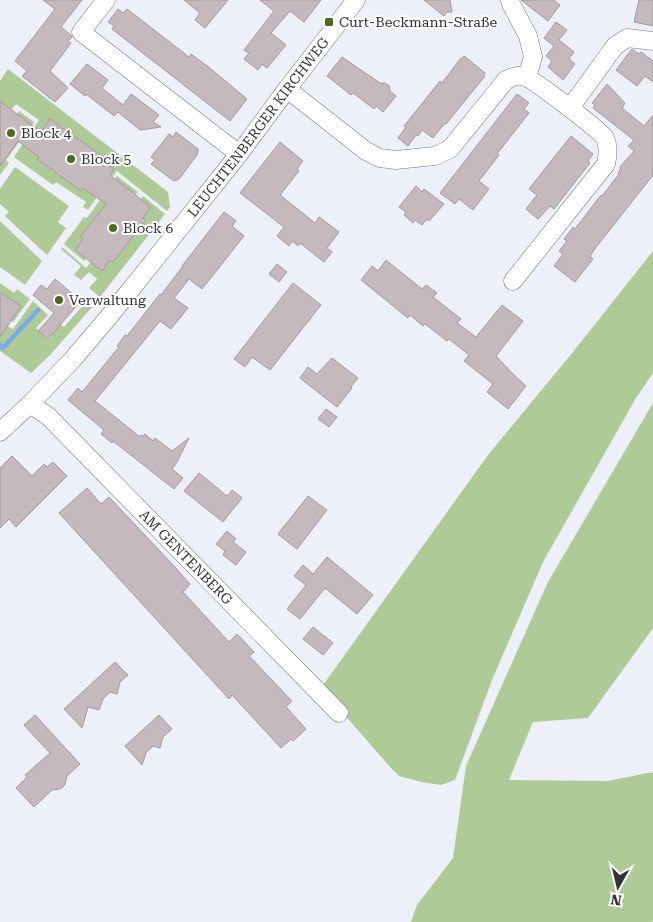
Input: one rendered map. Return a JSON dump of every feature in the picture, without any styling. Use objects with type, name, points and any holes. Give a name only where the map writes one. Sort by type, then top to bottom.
[{"type":"street","points":[[106,0],[81,32],[239,154]]},
{"type":"street","name":"LEUCHTENBERGER KIRCHWEG","points":[[0,432],[73,359],[106,319],[239,154],[356,0]]},
{"type":"street","points":[[510,0],[528,36],[533,57],[527,77]]},
{"type":"street","points":[[570,108],[615,46],[627,38],[653,41]]},
{"type":"street","points":[[288,89],[366,152],[380,158],[396,160],[435,156],[450,149],[506,80],[517,75],[527,77],[570,108],[604,136],[608,146],[606,164],[513,281]]},
{"type":"street","name":"AM GENTENBERG","points":[[30,404],[48,416],[340,713]]},
{"type":"green space","points":[[8,69],[168,192],[170,207],[167,211],[117,171],[109,181],[106,180],[114,169],[103,161],[105,158],[62,127],[48,122],[40,133],[33,129],[39,120],[16,104],[11,110],[0,102],[0,81]]},
{"type":"green space","points":[[19,111],[34,122],[6,160],[9,163],[0,175],[0,165],[28,122],[17,114]]},
{"type":"green space","points":[[30,133],[40,157],[38,160],[81,191],[83,188],[104,187],[88,210],[83,207],[86,202],[56,182],[53,185],[14,157]]},
{"type":"green space","points":[[15,167],[69,206],[58,222],[66,228],[47,255],[5,216],[9,212],[0,204],[0,189]]},
{"type":"green space","points":[[117,176],[138,192],[135,195],[125,187],[81,237],[83,239],[75,250],[86,258],[84,261],[64,244],[84,217],[87,218]]},
{"type":"green space","points":[[143,196],[165,214],[100,297],[89,288],[97,279],[89,272],[81,280],[74,275],[81,266],[61,249],[62,247],[86,268],[91,262],[110,260],[113,262],[146,220],[143,218],[151,207],[141,199]]},
{"type":"green space","points":[[0,221],[42,261],[25,285],[0,267]]},
{"type":"green space","points":[[653,251],[653,373],[636,398],[543,562],[492,680],[455,780],[441,785],[399,776],[321,688],[488,455]]},
{"type":"green space","points":[[0,283],[14,293],[17,289],[30,299],[13,322],[11,320],[19,309],[8,302],[10,299],[0,291]]},
{"type":"green space","points":[[33,301],[48,315],[36,328],[48,340],[52,336],[42,327],[52,317],[64,327],[86,302],[92,307],[51,354],[31,373],[0,351],[0,336],[7,326],[13,329]]},
{"type":"green space","points":[[653,403],[653,628],[588,718],[533,722],[509,780],[608,781],[653,772],[653,921],[411,922],[417,905],[453,858],[466,766],[548,582]]},
{"type":"building","points":[[43,0],[82,0],[61,27],[71,35],[72,37],[68,41],[71,43],[50,71],[68,88],[55,102],[22,76],[27,71],[15,61],[55,9]]},
{"type":"building","points":[[184,0],[228,0],[205,28],[195,20],[200,13]]},
{"type":"building","points":[[260,0],[321,0],[304,22],[290,11],[271,33],[286,45],[267,68],[262,64],[258,70],[244,59],[249,53],[244,50],[274,11]]},
{"type":"building","points":[[424,0],[450,0],[452,12],[447,12],[444,16]]},
{"type":"building","points":[[521,0],[554,0],[560,5],[548,21]]},
{"type":"building","points":[[639,0],[653,0],[653,26],[634,22]]},
{"type":"building","points":[[118,9],[123,13],[127,9],[189,57],[191,54],[211,69],[247,99],[230,121],[112,29],[114,26],[108,22]]},
{"type":"building","points":[[556,22],[567,30],[559,40],[574,52],[569,59],[575,64],[563,80],[548,67],[552,61],[546,56],[554,46],[544,38]]},
{"type":"building","points":[[632,49],[639,54],[641,52],[653,61],[653,82],[645,76],[637,86],[616,70]]},
{"type":"building","points":[[464,56],[485,73],[485,76],[433,138],[422,130],[408,146],[398,138],[406,127],[404,126],[440,81],[442,83]]},
{"type":"building","points":[[342,57],[380,83],[385,83],[389,86],[390,91],[396,96],[383,112],[376,106],[374,109],[353,93],[351,95],[327,76]]},
{"type":"building","points":[[87,64],[108,80],[102,88],[123,105],[131,94],[159,115],[153,122],[161,127],[140,130],[118,112],[114,116],[70,84]]},
{"type":"building","points":[[607,84],[625,103],[622,108],[644,126],[653,115],[653,175],[597,246],[590,256],[593,259],[575,282],[554,266],[563,254],[559,251],[567,241],[564,239],[573,227],[575,229],[602,196],[619,174],[620,167],[634,151],[628,146],[634,140],[593,108],[595,105],[592,103]]},
{"type":"building","points":[[517,94],[529,103],[524,109],[529,113],[479,181],[489,189],[473,210],[459,199],[455,204],[440,193]]},
{"type":"building","points":[[0,101],[41,132],[50,119],[105,158],[103,161],[114,169],[110,175],[151,207],[143,218],[146,220],[113,262],[110,260],[102,271],[75,250],[83,239],[80,237],[106,204],[83,188],[81,191],[37,159],[39,157],[18,141],[0,166]]},
{"type":"building","points":[[176,132],[198,149],[198,152],[179,179],[174,181],[151,164],[155,160],[151,157],[169,134],[173,137]]},
{"type":"building","points":[[571,136],[593,154],[588,161],[590,163],[554,209],[550,206],[538,219],[526,209],[537,195],[529,189]]},
{"type":"building","points":[[280,142],[303,161],[297,169],[299,171],[280,195],[315,223],[319,217],[339,232],[327,248],[332,252],[324,262],[300,243],[298,246],[292,241],[289,246],[277,236],[284,227],[240,193]]},
{"type":"building","points":[[416,186],[422,192],[424,189],[444,204],[429,221],[427,219],[422,225],[415,220],[413,223],[404,215],[406,212],[399,207]]},
{"type":"building","points":[[224,212],[236,221],[232,226],[244,236],[202,289],[189,279],[174,298],[188,308],[171,329],[160,321],[95,401],[140,437],[145,434],[153,441],[155,438],[172,451],[189,438],[172,469],[183,478],[174,489],[113,441],[112,443],[101,434],[104,430],[68,400],[78,388],[82,392],[119,347],[117,346],[125,335],[127,336],[161,295]]},
{"type":"building","points":[[386,260],[422,289],[426,285],[437,293],[433,297],[461,319],[457,323],[476,337],[502,305],[523,321],[496,356],[526,386],[508,409],[487,392],[493,384],[464,361],[469,355],[449,339],[447,341],[425,324],[423,326],[410,315],[408,318],[361,280],[372,266],[378,271]]},
{"type":"building","points":[[277,264],[287,272],[279,282],[269,274]]},
{"type":"building","name":"Verwaltung","points":[[55,279],[81,301],[48,339],[38,331],[54,313],[33,295],[41,285],[47,289]]},
{"type":"building","points":[[293,283],[321,305],[270,370],[252,357],[245,367],[234,359]]},
{"type":"building","points":[[0,292],[21,306],[0,337]]},
{"type":"building","points":[[332,358],[358,378],[337,407],[300,378],[308,367],[317,374]]},
{"type":"building","points":[[326,409],[337,417],[329,427],[318,419]]},
{"type":"building","points":[[12,456],[32,476],[44,464],[47,467],[53,462],[67,476],[16,527],[9,519],[0,528],[0,468]]},
{"type":"building","points":[[199,473],[227,496],[232,490],[242,498],[223,522],[184,491]]},
{"type":"building","points":[[87,488],[101,504],[109,497],[174,566],[190,584],[183,592],[229,642],[237,634],[254,652],[249,656],[292,701],[286,707],[306,729],[293,741],[291,739],[281,748],[232,695],[229,699],[59,513]]},
{"type":"building","points":[[308,496],[327,510],[297,549],[278,534]]},
{"type":"building","points":[[227,531],[236,539],[233,542],[246,552],[236,565],[223,555],[225,551],[216,544]]},
{"type":"building","points":[[327,557],[373,595],[357,614],[325,588],[300,619],[287,609],[306,585],[294,576],[303,565],[313,574]]},
{"type":"building","points":[[313,627],[333,643],[323,655],[303,639]]},
{"type":"building","points":[[115,662],[128,675],[120,682],[117,694],[110,692],[103,699],[99,710],[88,707],[82,728],[64,709]]},
{"type":"building","points":[[35,715],[80,764],[67,776],[63,787],[52,790],[34,807],[16,788],[27,777],[25,775],[50,753],[24,725]]},
{"type":"building","points":[[159,715],[172,729],[163,737],[160,748],[153,746],[146,753],[142,765],[125,746]]},
{"type":"waterway","points":[[0,345],[3,348],[38,310]]},
{"type":"place","name":"Curt-Beckmann-Straße","points":[[329,22]]},
{"type":"place","name":"Block 4","points":[[11,133]]},
{"type":"place","name":"Block 5","points":[[71,159]]},
{"type":"place","name":"Block 6","points":[[113,228]]},
{"type":"place","name":"Verwaltung","points":[[59,300]]}]
